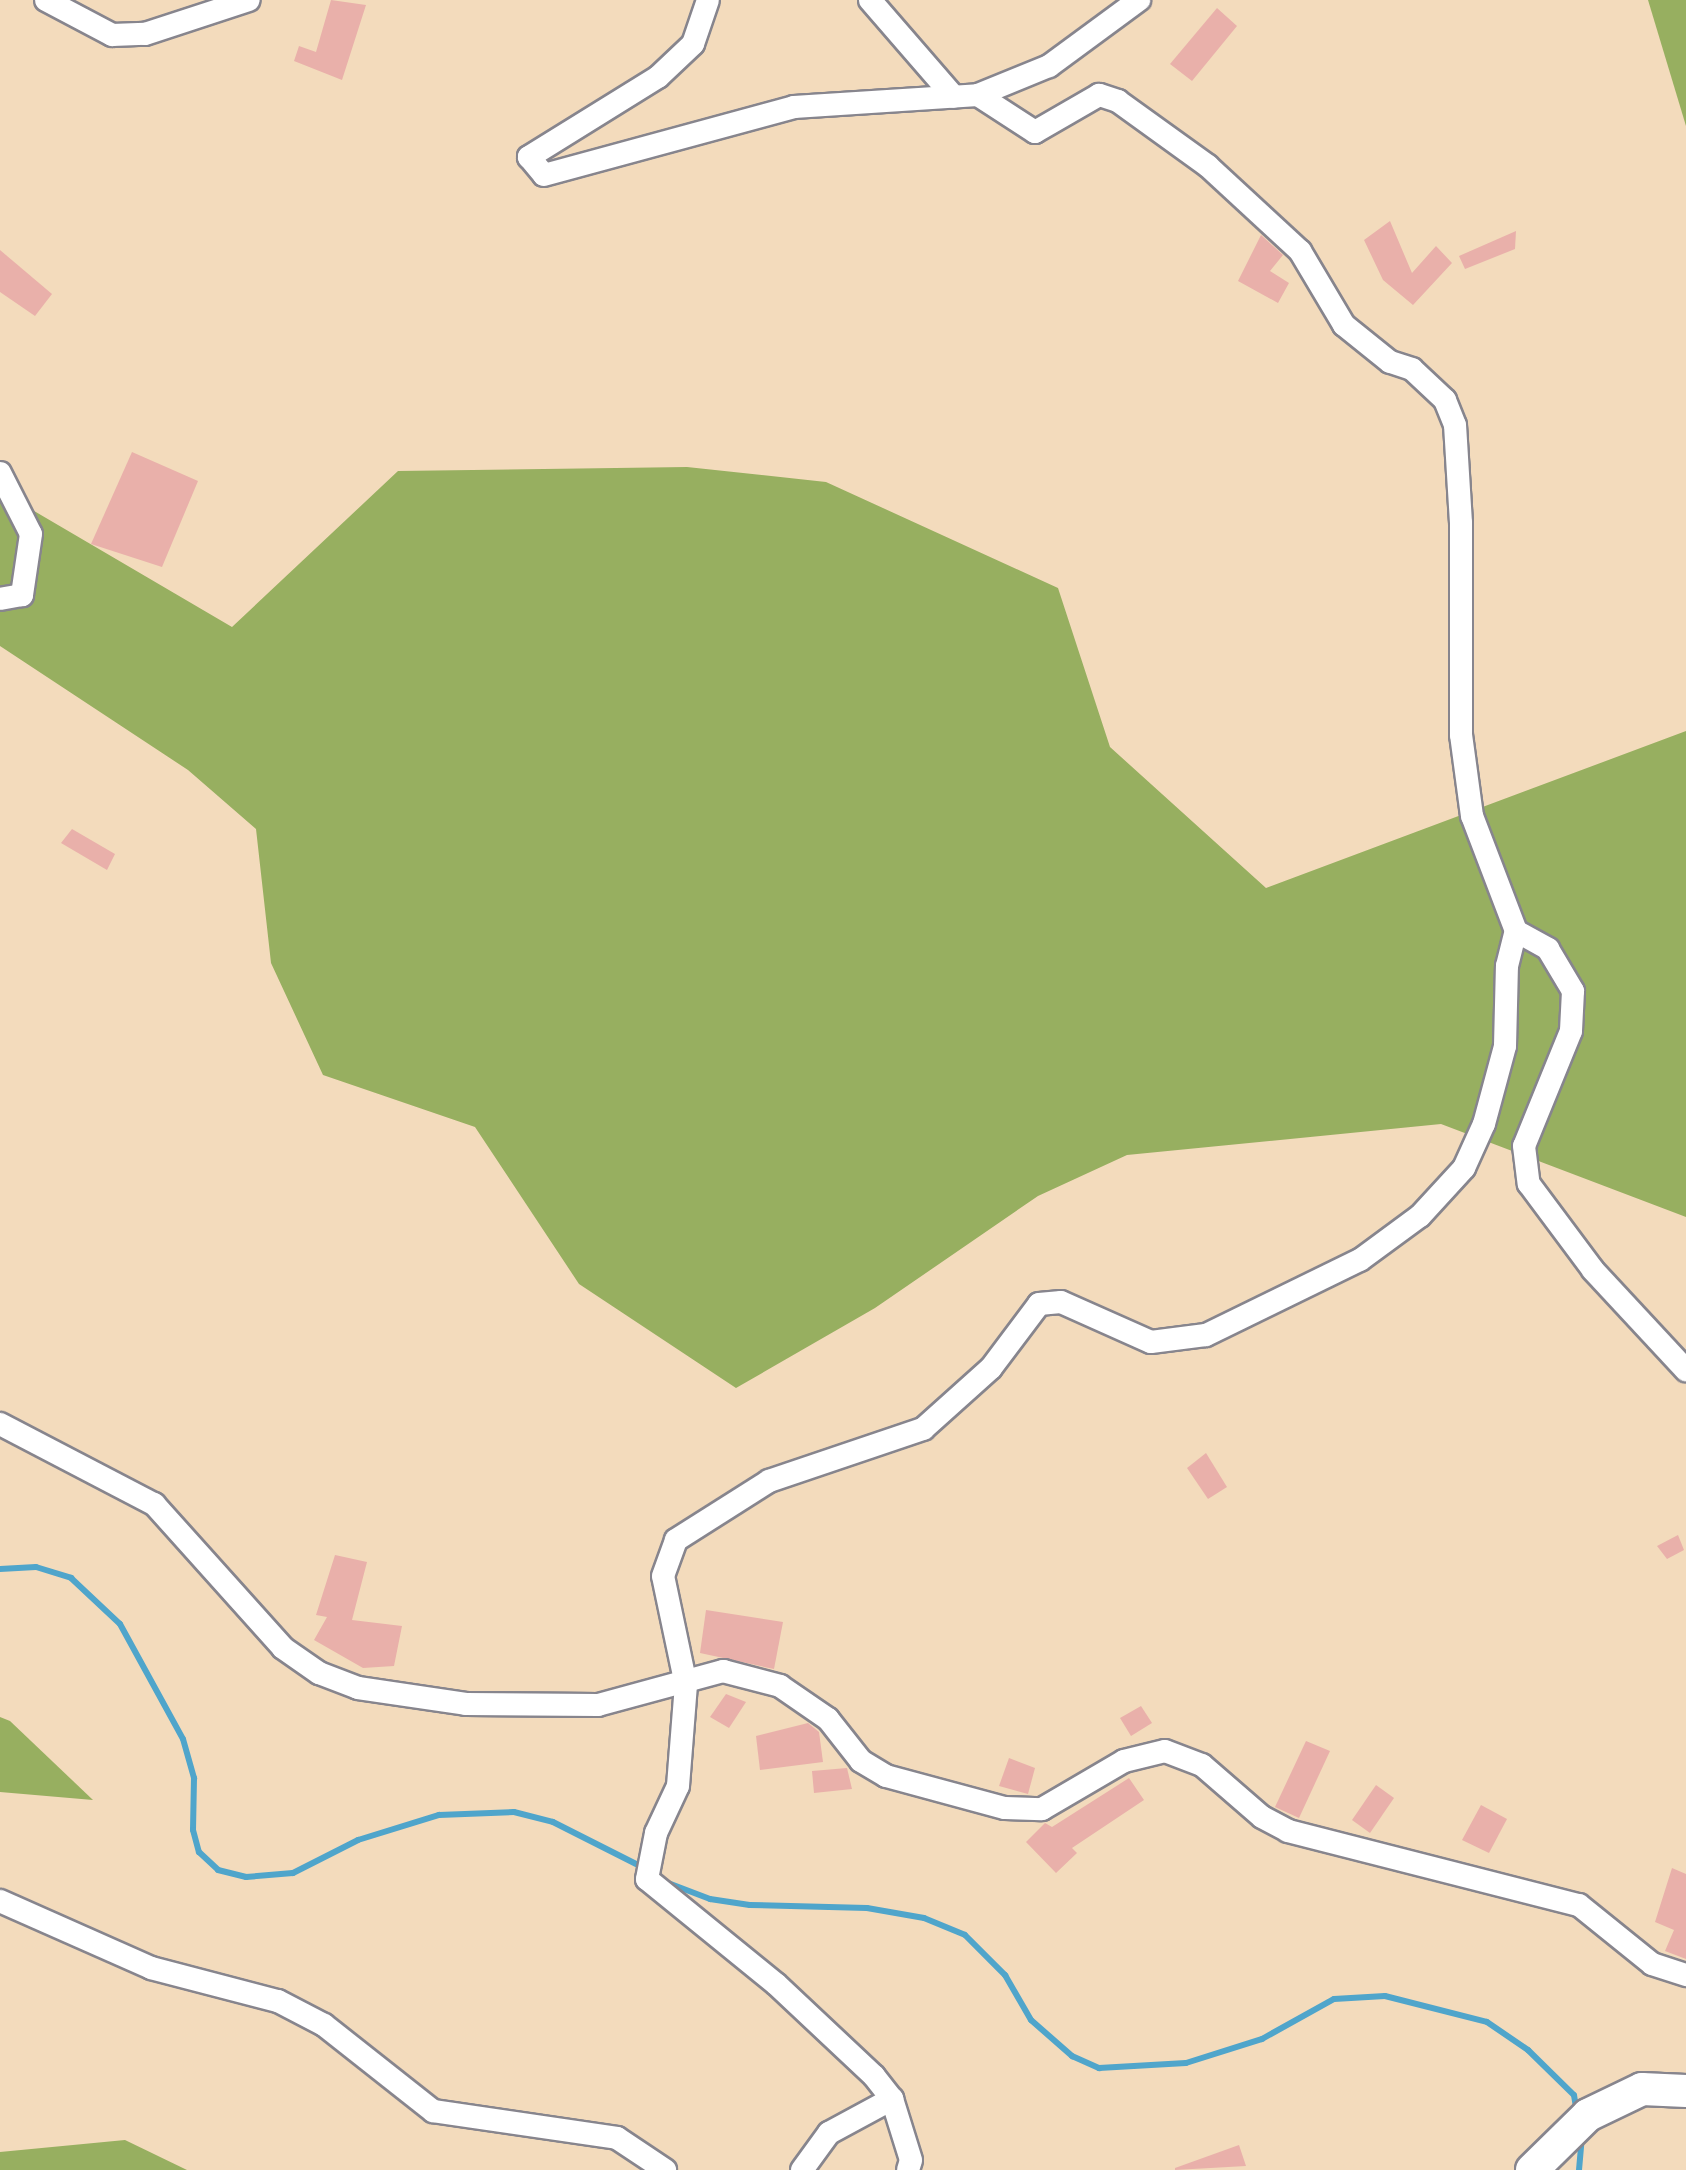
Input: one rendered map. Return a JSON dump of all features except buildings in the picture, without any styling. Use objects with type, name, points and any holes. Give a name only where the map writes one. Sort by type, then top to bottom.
[{"type":"main road","points":[[1532,2170],[1588,2116],[1642,2089],[1686,2090]]},
{"type":"street","points":[[46,0],[112,35],[249,0]]},
{"type":"street","points":[[708,0],[693,44],[658,77],[529,157],[544,174],[794,106],[966,96],[1048,66],[1139,0]]},
{"type":"street","points":[[870,0],[966,96],[1035,132],[1099,94],[1118,101],[1208,166],[1300,251],[1344,325],[1390,362],[1412,368],[1445,400],[1456,444],[1462,735],[1470,800],[1516,931],[1505,1046],[1484,1124],[1464,1168],[1420,1216],[1360,1260],[1206,1335],[1151,1342],[1061,1302],[1039,1304],[991,1368],[923,1429],[769,1482],[676,1540],[663,1576],[686,1686],[678,1786],[656,1833],[647,1879],[776,1984],[892,2099],[911,2160],[908,2170]]},
{"type":"street","points":[[0,473],[30,534],[22,595],[0,599]]},
{"type":"street","points":[[1516,931],[1548,949],[1572,992],[1572,1030],[1524,1146],[1529,1184],[1593,1270],[1686,1370]]},
{"type":"street","points":[[0,1424],[154,1504],[283,1648],[319,1673],[358,1688],[466,1704],[598,1705],[686,1686],[723,1671],[780,1686],[828,1719],[861,1761],[886,1776],[1004,1808],[1042,1809],[1124,1761],[1165,1751],[1182,1755],[1288,1831],[1579,1904],[1652,1964],[1686,1974]]},
{"type":"street","points":[[0,1901],[152,1968],[278,2002],[324,2025],[434,2111],[617,2138],[665,2170]]},
{"type":"street","points":[[802,2170],[830,2132],[892,2099]]},
{"type":"green space","points":[[1648,0],[1686,0],[1686,126]]},
{"type":"green space","points":[[687,467],[826,482],[1058,588],[1110,747],[1266,888],[1686,731],[1686,1217],[1441,1124],[1127,1155],[1038,1196],[875,1308],[736,1388],[579,1284],[475,1127],[323,1075],[271,963],[256,829],[188,770],[0,646],[0,491],[232,627],[398,471]]},
{"type":"green space","points":[[0,1717],[10,1721],[93,1800],[0,1792]]},
{"type":"green space","points":[[125,2140],[187,2170],[0,2170],[0,2152]]},
{"type":"waterway","points":[[0,1569],[36,1567],[71,1578],[120,1624],[183,1739],[194,1778],[193,1830],[199,1852],[218,1870],[246,1877],[293,1873],[358,1840],[439,1815],[514,1812],[553,1822],[644,1868]]},
{"type":"waterway","points":[[668,1883],[710,1899],[750,1905],[867,1908],[924,1918],[965,1935],[1005,1975],[1031,2020],[1072,2056],[1099,2068],[1186,2063],[1262,2039],[1334,1999],[1385,1996],[1487,2022],[1528,2050],[1574,2095],[1576,2108]]},
{"type":"waterway","points":[[1579,2170],[1581,2145]]}]
